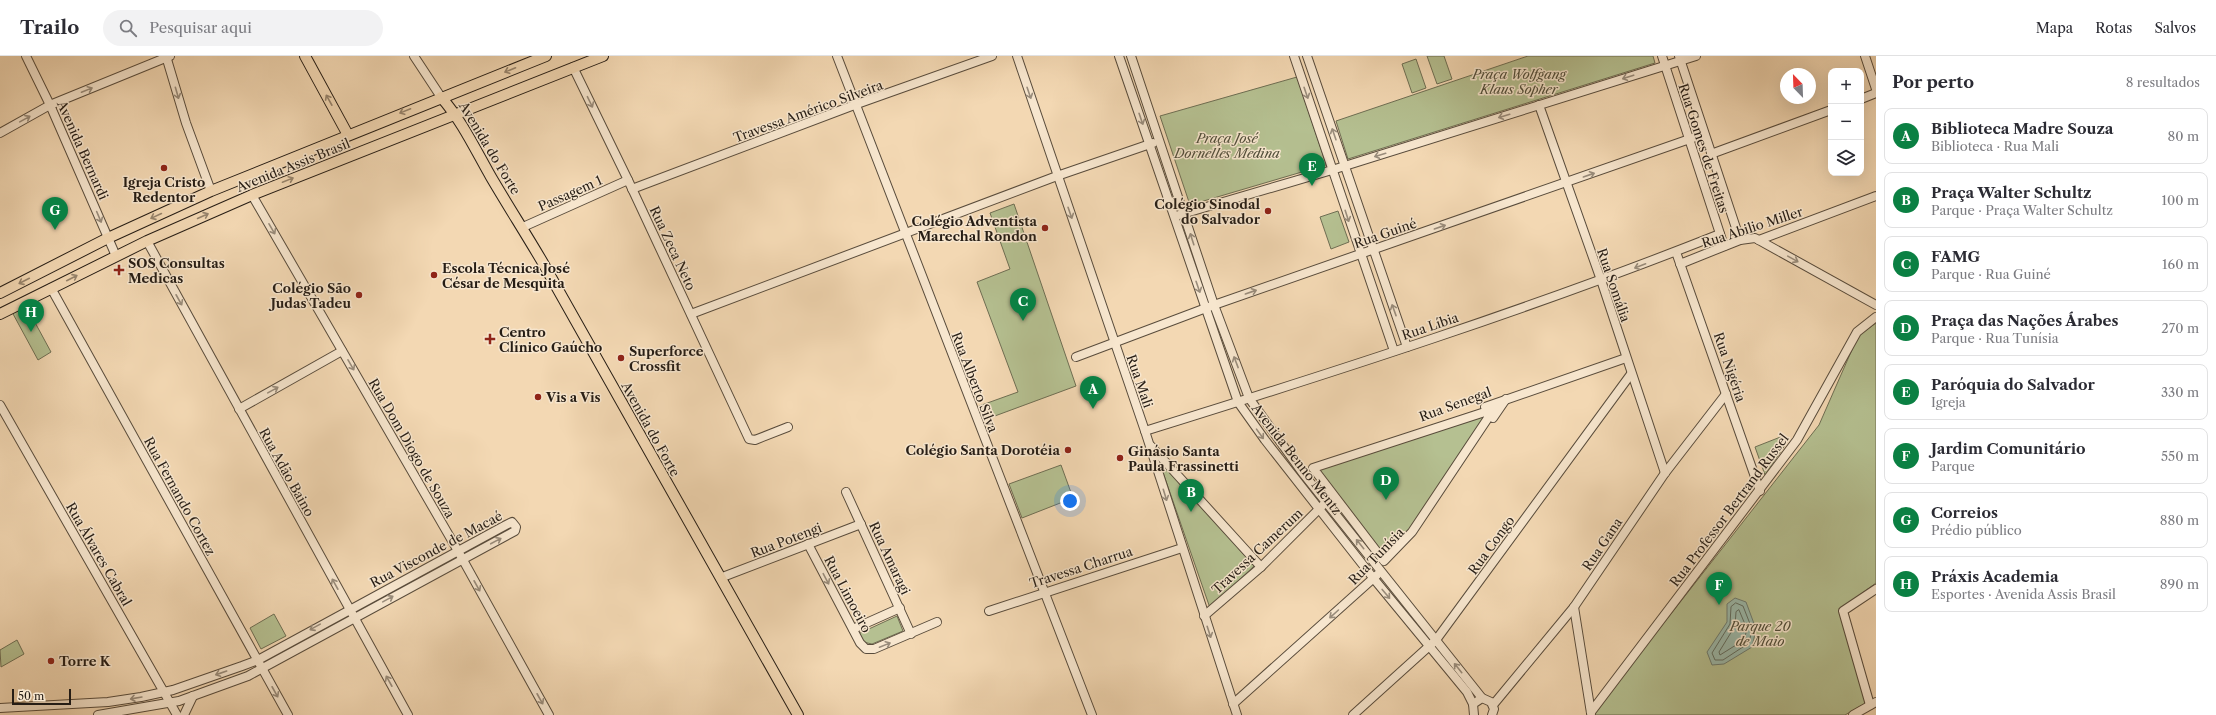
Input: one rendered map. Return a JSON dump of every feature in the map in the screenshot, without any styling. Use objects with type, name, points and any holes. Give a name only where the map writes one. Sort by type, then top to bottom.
[{"type":"main road","points":[[305,56],[348,134]]},
{"type":"main road","name":"Avenida Assis Brasil","points":[[1,290],[211,190],[546,56]]},
{"type":"main road","name":"Avenida Assis Brasil","points":[[0,314],[147,241],[252,195],[603,56]]},
{"type":"main road","name":"Avenida do Forte","points":[[442,97],[455,114],[523,227],[720,578],[794,714]]},
{"type":"street","name":"Avenida Bernardi","points":[[26,56],[50,104],[116,256]]},
{"type":"street","points":[[0,133],[50,104],[168,56],[186,123],[211,190]]},
{"type":"street","points":[[414,56],[442,97]]},
{"type":"street","name":"Rua Alberto Silva","points":[[837,56],[857,104],[1043,592],[1092,715]]},
{"type":"street","name":"Travessa Américo Silveira","points":[[632,189],[857,104],[992,56]]},
{"type":"street","name":"Rua Mali","points":[[1016,56],[1145,431],[1237,715]]},
{"type":"street","name":"Avenida Benno Mentz","points":[[1119,56],[1238,402],[1323,505],[1382,571],[1482,698],[1489,700],[1493,705]]},
{"type":"street","name":"Avenida Benno Mentz","points":[[1131,56],[1214,305],[1249,398],[1298,475]]},
{"type":"street","points":[[1294,56],[1394,351]]},
{"type":"street","points":[[1308,56],[1407,347]]},
{"type":"street","name":"Rua Gomes de Freitas","points":[[1662,56],[1691,139],[1724,246]]},
{"type":"street","points":[[1174,216],[1332,170],[1665,66],[1680,59],[1696,56]]},
{"type":"street","points":[[1865,56],[1876,89]]},
{"type":"street","name":"Rua Gomes de Freitas","points":[[1680,59],[1740,240]]},
{"type":"street","name":"Rua Zeca Neto","points":[[573,67],[628,180],[750,440],[788,426]]},
{"type":"street","points":[[1864,97],[1876,93]]},
{"type":"street","points":[[1135,100],[1144,96]]},
{"type":"street","name":"Rua Somália","points":[[1539,106],[1601,280],[1665,473]]},
{"type":"street","points":[[1711,154],[1828,111]]},
{"type":"street","name":"Rua Guiné","points":[[1076,357],[1205,308],[1704,134]]},
{"type":"street","points":[[691,314],[1057,176],[1159,142]]},
{"type":"street","points":[[1162,180],[1171,177]]},
{"type":"street","name":"Passagem 1","points":[[523,227],[628,180]]},
{"type":"street","name":"Rua Dom Diogo de Souza","points":[[252,195],[458,551],[549,715]]},
{"type":"street","name":"Rua Abilio Miller","points":[[1680,264],[1740,240],[1752,238],[1759,240],[1876,196]]},
{"type":"street","name":"Rua Líbia","points":[[1145,431],[1407,347],[1601,280],[1720,234]]},
{"type":"street","points":[[1759,240],[1876,305]]},
{"type":"street","name":"Rua Adão Baino","points":[[147,241],[408,715]]},
{"type":"street","name":"Rua Nigéria","points":[[1676,252],[1760,491]]},
{"type":"street","name":"Rua Fernando Cortez","points":[[51,288],[288,715]]},
{"type":"street","name":"Rua Professor Bertrand Russel","points":[[1591,713],[1797,440],[1857,332],[1876,317]]},
{"type":"street","points":[[239,409],[342,351]]},
{"type":"street","name":"Rua Senegal","points":[[1298,475],[1506,399],[1626,358]]},
{"type":"street","name":"Rua Congo","points":[[1353,715],[1436,640],[1631,374]]},
{"type":"street","name":"Rua Gana","points":[[1493,705],[1574,607],[1665,473],[1726,394]]},
{"type":"street","name":"Rua Tunísia","points":[[1233,704],[1374,579],[1416,534],[1506,399]]},
{"type":"street","name":"Rua Álvares Cabral","points":[[0,405],[177,715]]},
{"type":"street","points":[[1494,409],[1412,532],[1384,561],[1313,468],[1494,409]]},
{"type":"street","points":[[1149,444],[1261,566]]},
{"type":"street","name":"Rua Amaragi","points":[[846,492],[911,634]]},
{"type":"street","name":"Avenida Benno Mentz","points":[[1323,505],[1374,579],[1467,692],[1473,704]]},
{"type":"street","name":"Travessa Camerum","points":[[1204,616],[1261,566],[1323,505]]},
{"type":"street","name":"Rua Visconde de Macaé","points":[[0,708],[108,702],[164,692],[258,660],[349,609],[506,525],[514,523],[515,531],[263,669],[193,696],[170,702],[98,715]]},
{"type":"street","name":"Rua Potengi","points":[[720,578],[861,524]]},
{"type":"street","name":"Rua Limoeiro","points":[[808,544],[860,643],[866,649],[874,649],[937,622]]},
{"type":"street","name":"Travessa Charrua","points":[[989,610],[1182,548]]},
{"type":"street","points":[[1853,715],[1873,703],[1843,611],[1876,589]]},
{"type":"street","points":[[1574,607],[1591,713]]},
{"type":"street","points":[[853,629],[900,608]]},
{"type":"street","points":[[184,715],[193,696]]},
{"type":"street","points":[[1474,715],[1473,704],[1482,698]]},
{"type":"street","points":[[1492,715],[1493,705]]},
{"type":"green space","points":[[1427,56],[1444,56],[1452,79],[1437,84]]},
{"type":"green space","name":"Praça Wolfgang Klaus Sopher","points":[[1528,56],[1653,56],[1655,63],[1348,159],[1336,121]]},
{"type":"green space","points":[[1416,59],[1426,88],[1412,93],[1402,64]]},
{"type":"green space","name":"Praça José Dornelles Medina","points":[[1297,77],[1324,158],[1329,164],[1190,205],[1160,116]]},
{"type":"green space","points":[[1014,204],[1076,386],[984,420],[979,406],[1018,392],[977,282],[1010,269],[990,213]]},
{"type":"green space","points":[[1338,211],[1349,242],[1331,249],[1320,217]]},
{"type":"green space","points":[[25,304],[51,352],[38,360],[12,312]]},
{"type":"green space","name":"Parque 20 de Maio","points":[[1876,323],[1876,583],[1839,610],[1866,703],[1845,715],[1595,715],[1594,712],[1819,425],[1858,336]]},
{"type":"green space","points":[[1494,409],[1412,532],[1384,561],[1313,468]]},
{"type":"green space","points":[[1783,436],[1789,439],[1765,475],[1755,447]]},
{"type":"green space","points":[[1158,458],[1254,566],[1210,608]]},
{"type":"green space","points":[[1061,465],[1073,498],[1022,518],[1009,484]]},
{"type":"green space","points":[[274,614],[286,636],[261,649],[250,628]]},
{"type":"green space","points":[[897,616],[903,631],[872,644],[863,642],[858,634]]},
{"type":"green space","points":[[17,640],[24,654],[1,667],[0,650]]},
{"type":"water","points":[[1735,598],[1746,602],[1756,629],[1752,647],[1724,664],[1712,665],[1707,652],[1727,622],[1727,604]]},
{"type":"place","name":"Igreja Cristo Redentor","points":[[164,168]]},
{"type":"place","name":"Paróquia do Salvador","points":[[1312,186]]},
{"type":"place","name":"Colégio Sinodal do Salvador","points":[[1268,211]]},
{"type":"place","name":"Colégio Adventista Marechal Rondon","points":[[1045,228]]},
{"type":"place","name":"Correios","points":[[55,230]]},
{"type":"place","name":"SOS Consultas Medicas","points":[[119,270]]},
{"type":"place","name":"Escola Técnica José César de Mesquita","points":[[434,275]]},
{"type":"place","name":"Colégio São Judas Tadeu","points":[[359,295]]},
{"type":"place","name":"FAMG","points":[[1023,321]]},
{"type":"place","name":"Práxis Academia","points":[[31,332]]},
{"type":"place","name":"Centro Clínico Gaúcho","points":[[490,339]]},
{"type":"place","name":"Superforce Crossfit","points":[[621,358]]},
{"type":"place","name":"Vis a Vis","points":[[538,397]]},
{"type":"place","name":"Biblioteca Madre Souza","points":[[1093,409]]},
{"type":"place","name":"Colégio Santa Dorotéia","points":[[1068,450]]},
{"type":"place","name":"Ginásio Santa Paula Frassinetti","points":[[1120,458]]},
{"type":"place","name":"Praça das Nações Árabes","points":[[1386,500]]},
{"type":"place","name":"Praça Walter Schultz","points":[[1191,512]]},
{"type":"place","name":"Jardim Comunitário","points":[[1719,605]]},
{"type":"place","name":"Torre K","points":[[51,661]]}]
